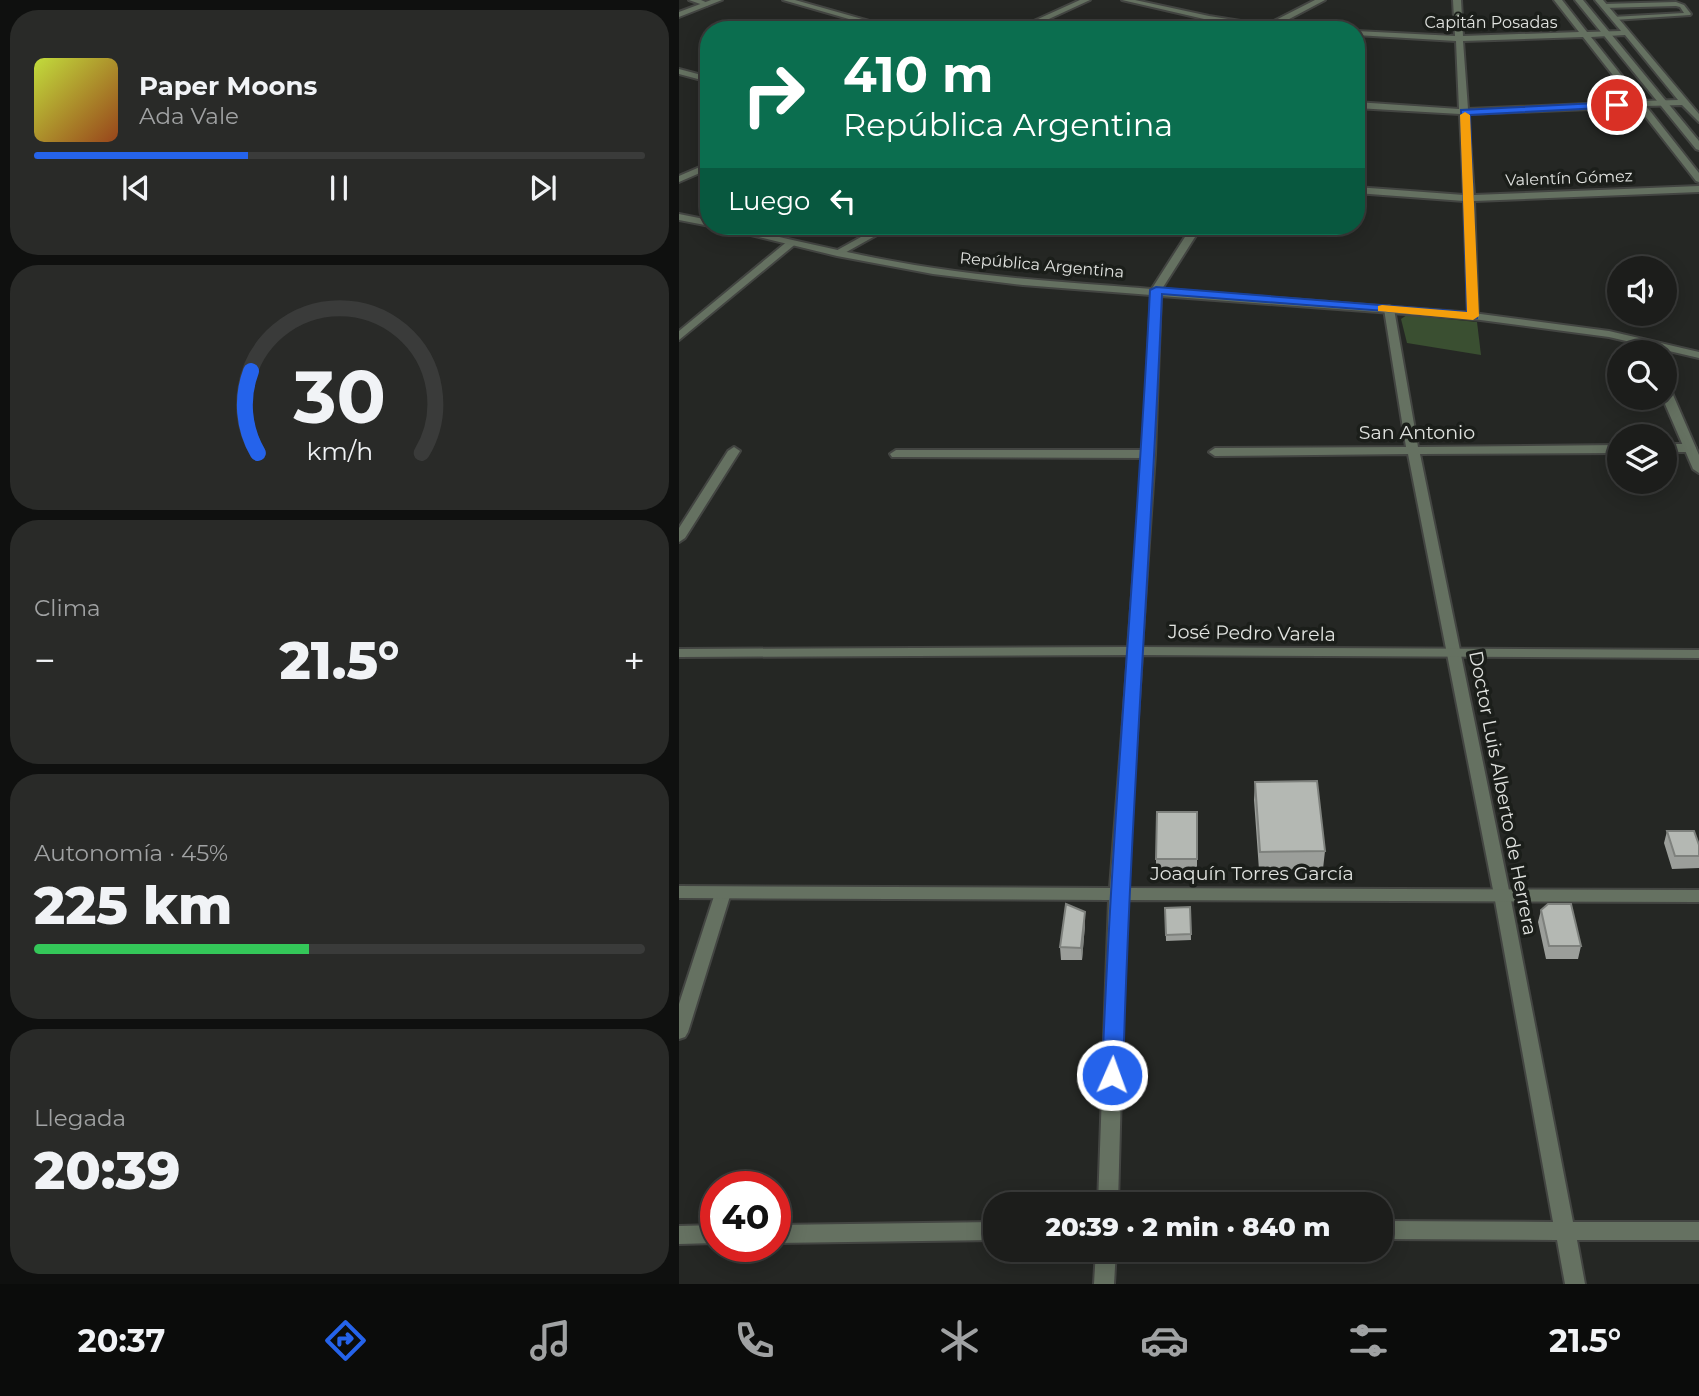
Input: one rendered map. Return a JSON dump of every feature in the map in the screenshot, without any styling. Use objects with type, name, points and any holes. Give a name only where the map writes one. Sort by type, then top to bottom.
[{"type":"street","points":[[693,0],[706,4]]},
{"type":"street","points":[[679,15],[718,0]]},
{"type":"street","points":[[787,0],[864,21]]},
{"type":"street","points":[[1038,21],[1086,0]]},
{"type":"street","points":[[1126,0],[1222,21]]},
{"type":"street","points":[[1281,21],[1321,0]]},
{"type":"street","points":[[1457,0],[1465,112],[1473,316]]},
{"type":"street","points":[[1558,0],[1699,179]]},
{"type":"street","points":[[1579,0],[1699,146]]},
{"type":"street","points":[[1602,3],[1699,119]]},
{"type":"street","name":"Capitán Posadas","points":[[1365,34],[1458,39],[1626,33]]},
{"type":"street","points":[[679,71],[700,77]]},
{"type":"street","points":[[1365,106],[1465,112],[1684,102]]},
{"type":"street","points":[[679,179],[700,170]]},
{"type":"street","name":"Valentín Gómez","points":[[1365,191],[1469,198],[1699,189]]},
{"type":"street","points":[[679,217],[700,221]]},
{"type":"street","name":"República Argentina","points":[[761,235],[933,271],[1023,282],[1473,316],[1632,339],[1699,355]]},
{"type":"street","points":[[837,253],[871,235]]},
{"type":"street","points":[[1108,1192],[1118,894],[1149,454],[1156,290],[1191,235]]},
{"type":"street","points":[[679,337],[793,242]]},
{"type":"street","name":"Doctor Luis Alberto de Herrera","points":[[1389,309],[1413,451],[1502,895],[1575,1284]]},
{"type":"street","points":[[1677,351],[1685,351]]},
{"type":"street","points":[[1674,410],[1699,469]]},
{"type":"street","points":[[1677,448],[1690,448]]},
{"type":"street","name":"San Antonio","points":[[1215,452],[1607,449]]},
{"type":"street","points":[[679,538],[734,451]]},
{"type":"street","points":[[896,454],[1149,454]]},
{"type":"street","name":"José Pedro Varela","points":[[679,653],[1136,650],[1699,654]]},
{"type":"street","name":"Joaquín Torres García","points":[[679,892],[1699,896]]},
{"type":"street","points":[[679,1032],[723,892]]},
{"type":"street","points":[[1393,1230],[1699,1231]]},
{"type":"street","points":[[791,1234],[983,1231]]},
{"type":"street","points":[[679,1234],[700,1234]]},
{"type":"street","points":[[1104,1284],[1105,1262]]},
{"type":"lane","points":[[1602,3],[1676,4],[1682,6],[1688,14],[1614,19]]},
{"type":"green space","points":[[1407,315],[1477,322],[1481,355],[1407,343],[1401,319]]},
{"type":"building","points":[[1317,781],[1325,851],[1260,852],[1255,782]]},
{"type":"building","points":[[1157,812],[1197,812],[1197,859],[1156,859]]},
{"type":"building","points":[[1667,831],[1694,831],[1699,845],[1699,856],[1675,856]]},
{"type":"building","points":[[1066,904],[1085,912],[1081,948],[1060,947]]},
{"type":"building","points":[[1548,904],[1571,904],[1581,946],[1549,946],[1541,910]]},
{"type":"building","points":[[1190,907],[1191,934],[1166,935],[1165,908]]},
{"type":"slow traffic","points":[[1382,309],[1473,316],[1465,115]]},
{"type":"route","points":[[1112,1075],[1118,894],[1149,454],[1156,290],[1473,316],[1465,112],[1617,105]]}]
